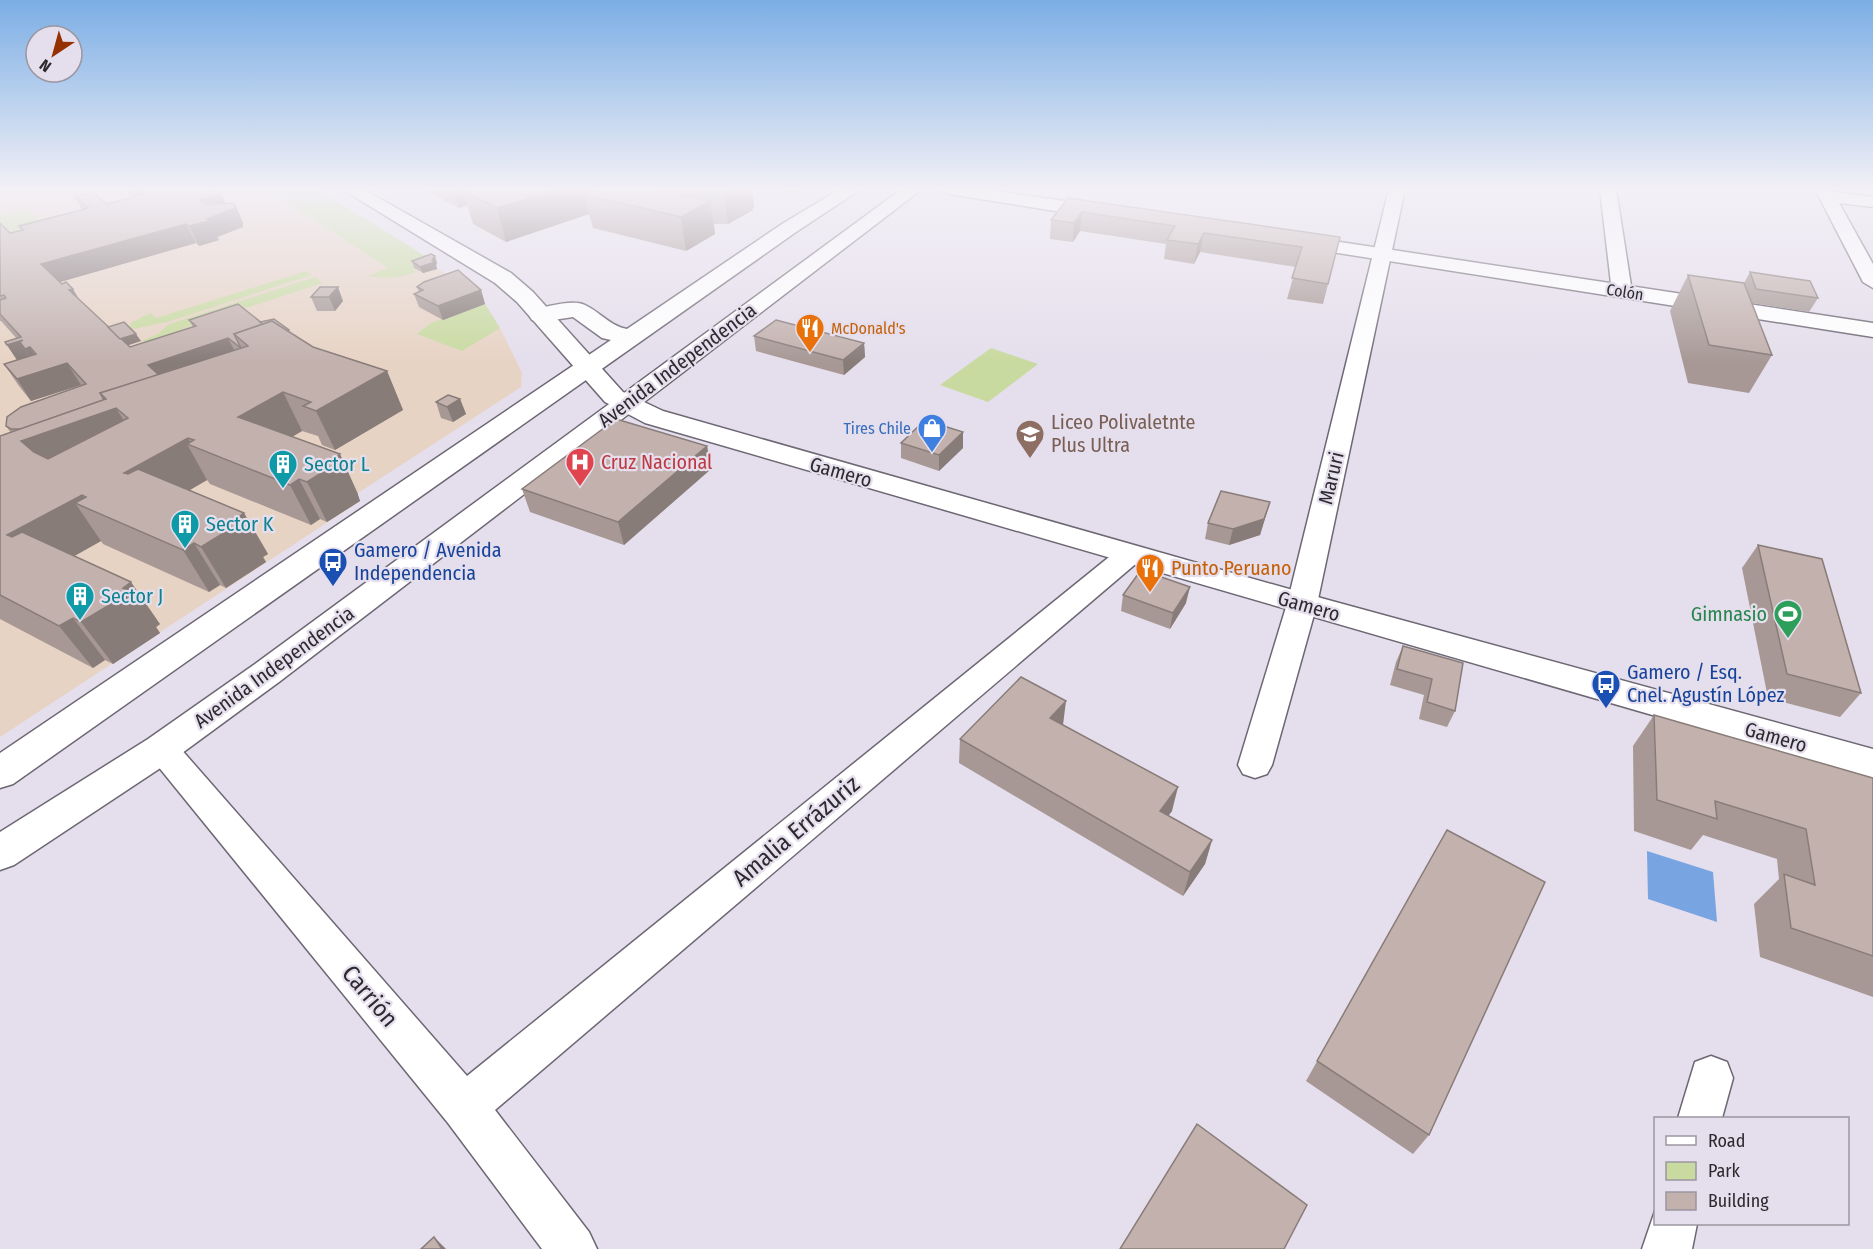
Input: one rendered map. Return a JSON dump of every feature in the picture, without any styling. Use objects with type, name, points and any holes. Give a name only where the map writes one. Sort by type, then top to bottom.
[{"type":"main road","name":"Gamero","points":[[451,247],[503,278],[623,404],[654,417],[1129,555],[1873,765]]},
{"type":"main road","points":[[0,773],[761,247]]},
{"type":"main road","name":"Avenida Independencia","points":[[0,853],[161,749],[360,604],[834,247]]},
{"type":"main road","name":"Colón","points":[[1333,247],[1873,330]]},
{"type":"main road","points":[[540,315],[577,310],[610,333],[632,337]]},
{"type":"main road","points":[[587,367],[695,350]]},
{"type":"street","name":"Maruri","points":[[1255,765],[1302,604],[1383,247]]},
{"type":"street","points":[[1616,247],[1622,292]]},
{"type":"street","points":[[1854,247],[1873,282]]},
{"type":"street","name":"Amalia Errázuriz","points":[[464,1107],[1129,555]]},
{"type":"street","name":"Carrión","points":[[161,749],[464,1107],[573,1249]]},
{"type":"street","points":[[1667,1249],[1673,1225]]},
{"type":"shaded area","points":[[0,247],[411,247],[438,264],[435,267],[471,289],[485,304],[500,328],[522,373],[521,387],[358,493],[354,498],[360,501],[0,737]]},
{"type":"green space","points":[[356,247],[411,247],[433,261],[412,268],[417,272],[404,276],[386,278],[368,276],[388,268]]},
{"type":"green space","points":[[306,271],[312,275],[167,322],[128,330],[132,322],[151,313],[156,318]]},
{"type":"green space","points":[[315,277],[323,283],[185,328],[158,340],[141,341],[158,334],[169,324]]},
{"type":"green space","points":[[485,304],[500,328],[462,351],[417,334],[431,323]]},
{"type":"green space","points":[[991,348],[1038,364],[988,402],[940,385]]},
{"type":"water","points":[[1647,851],[1713,872],[1717,922],[1648,899]]},
{"type":"building","points":[[0,247],[102,247],[41,264],[62,284],[66,282],[73,289],[69,290],[130,347],[196,326],[189,320],[238,304],[263,324],[234,334],[241,348],[228,338],[148,365],[159,375],[100,393],[104,400],[21,429],[11,429],[6,426],[7,417],[21,407],[86,384],[67,363],[17,379],[4,364],[36,354],[30,347],[25,349],[20,342],[23,340],[7,345],[5,342],[21,337],[0,314],[0,300],[6,298],[4,295],[0,296]]},
{"type":"building","points":[[1302,247],[1337,247],[1328,284],[1292,278]]},
{"type":"building","points":[[431,254],[435,256],[432,260],[435,262],[420,267],[412,261]]},
{"type":"building","points":[[458,270],[481,290],[438,306],[414,294],[423,290],[417,287],[424,282]]},
{"type":"building","points":[[1750,272],[1810,281],[1818,298],[1756,289]]},
{"type":"building","points":[[1688,275],[1744,283],[1772,355],[1709,345]]},
{"type":"building","points":[[320,287],[338,287],[329,297],[311,297]]},
{"type":"building","points":[[274,319],[289,330],[287,331],[272,321],[263,324],[260,322]]},
{"type":"building","points":[[776,320],[864,343],[843,360],[754,336]]},
{"type":"building","points":[[272,321],[313,347],[387,371],[316,411],[303,406],[311,402],[283,392],[238,417],[340,454],[334,458],[342,460],[307,482],[299,479],[290,485],[187,444],[194,440],[188,438],[124,473],[128,474],[138,469],[244,513],[237,518],[243,521],[201,547],[194,543],[183,550],[75,503],[86,497],[82,495],[7,535],[12,537],[22,532],[131,582],[123,588],[131,592],[81,622],[73,618],[59,626],[0,595],[0,436],[106,399],[100,393],[248,346],[234,334]],"holes":[[[116,408],[128,418],[48,459],[34,452],[21,441]]]},
{"type":"building","points":[[124,322],[136,334],[120,339],[108,327]]},
{"type":"building","points":[[448,395],[460,399],[447,407],[436,402]]},
{"type":"building","points":[[616,419],[707,446],[618,522],[522,489]]},
{"type":"building","points":[[925,420],[963,432],[939,455],[901,443]]},
{"type":"building","points":[[1221,491],[1270,502],[1264,519],[1233,529],[1208,523]]},
{"type":"building","points":[[1758,545],[1822,559],[1861,693],[1787,674]]},
{"type":"building","points":[[1141,570],[1190,587],[1173,613],[1123,595]]},
{"type":"building","points":[[1403,646],[1463,663],[1455,711],[1427,702],[1432,679],[1397,669]]},
{"type":"building","points":[[1021,677],[1066,701],[1050,718],[1178,787],[1160,811],[1212,840],[1190,872],[960,739]]},
{"type":"building","points":[[1654,715],[1873,778],[1873,956],[1791,928],[1784,874],[1815,885],[1806,829],[1715,801],[1717,819],[1657,800]]},
{"type":"building","points":[[1447,830],[1545,882],[1429,1135],[1317,1061]]},
{"type":"building","points":[[1197,1124],[1307,1205],[1284,1249],[1120,1249]]},
{"type":"building","points":[[434,1237],[442,1249],[421,1249]]},
{"type":"place","name":"McDonald's","points":[[810,354]]},
{"type":"place","name":"Tires Chile","points":[[932,454]]},
{"type":"place","name":"Liceo Polivaletnte Plus Ultra","points":[[1030,460]]},
{"type":"place","name":"Cruz Nacional","points":[[580,488]]},
{"type":"place","name":"Sector L","points":[[283,490]]},
{"type":"place","name":"Sector K","points":[[185,550]]},
{"type":"place","name":"Gamero / Avenida Independencia","points":[[333,588]]},
{"type":"place","name":"Punto Peruano","points":[[1150,594]]},
{"type":"place","name":"Sector J","points":[[80,622]]},
{"type":"place","name":"Gimnasio","points":[[1788,640]]},
{"type":"place","name":"Gamero / Esq. Cnel. Agustín López","points":[[1606,710]]}]
